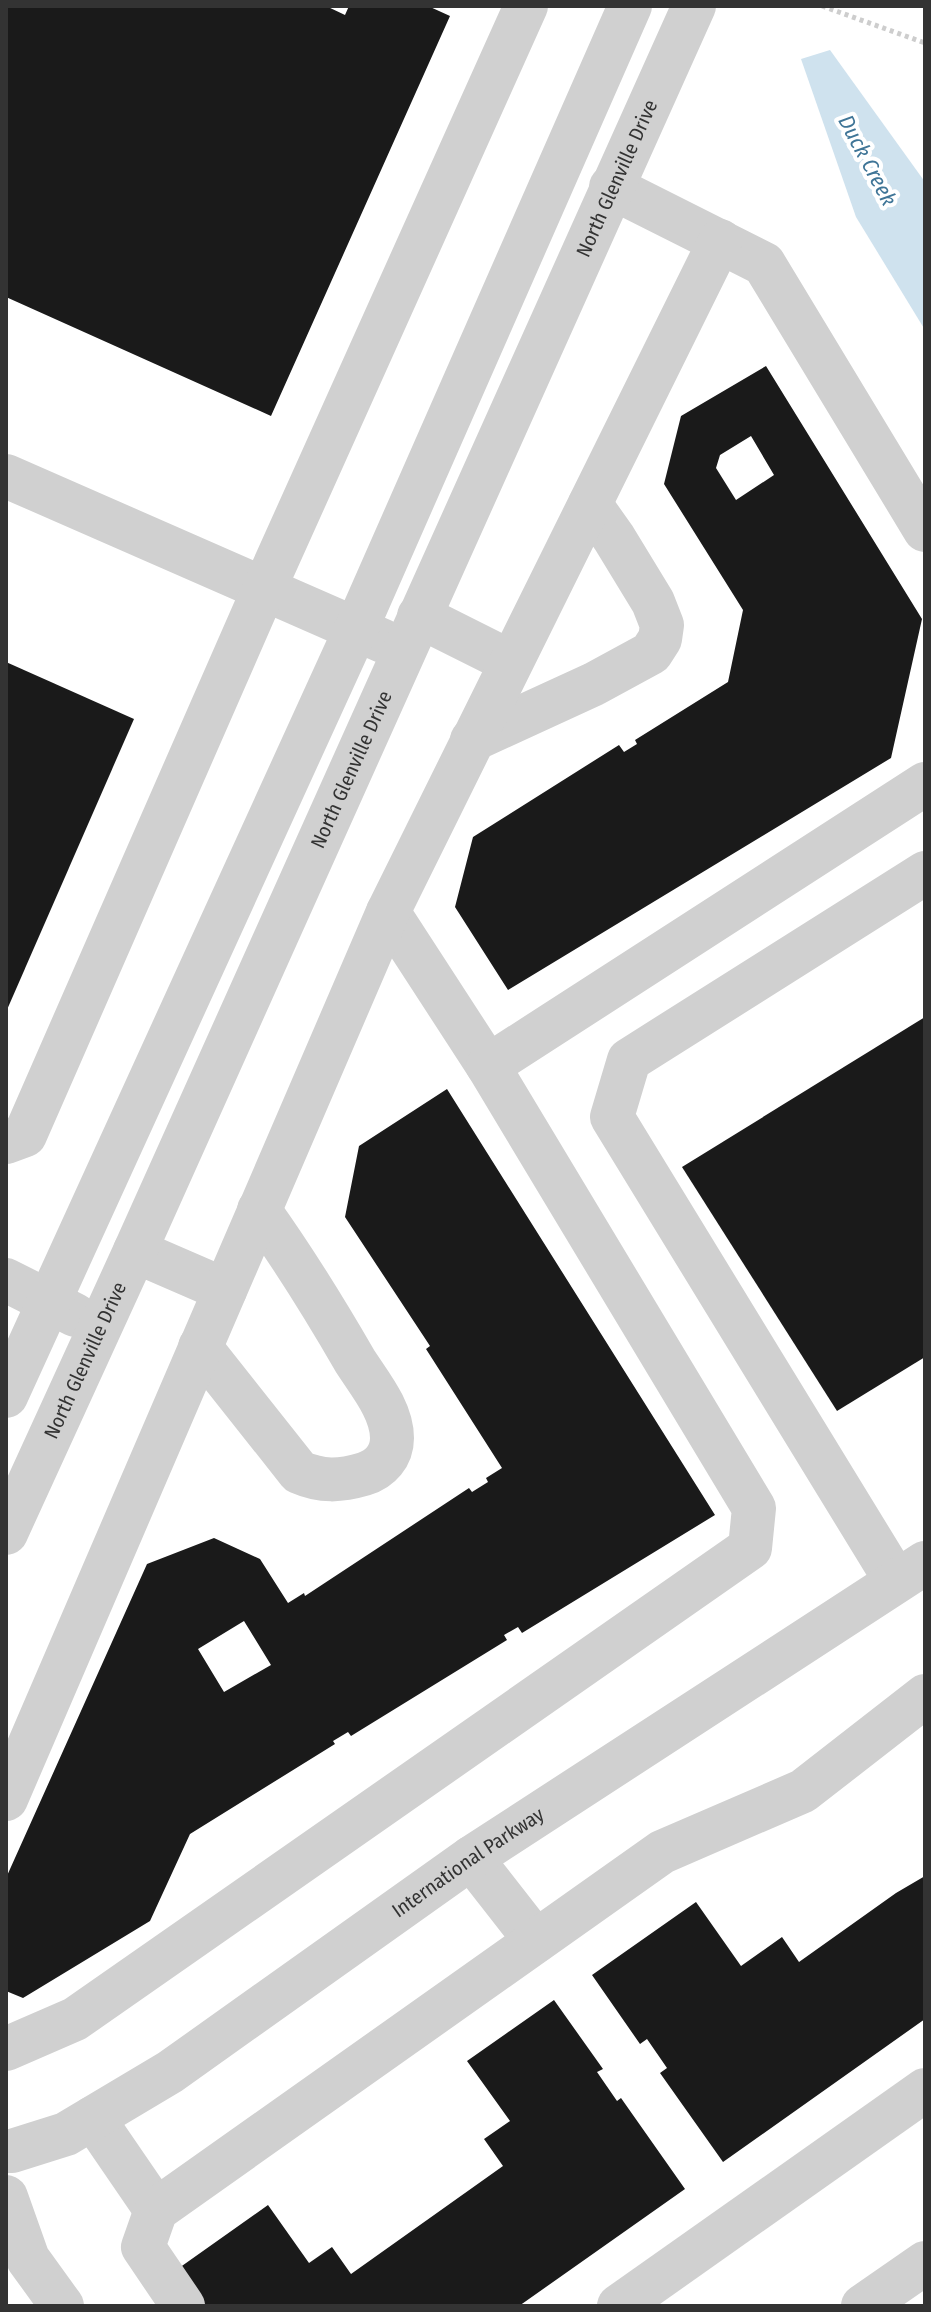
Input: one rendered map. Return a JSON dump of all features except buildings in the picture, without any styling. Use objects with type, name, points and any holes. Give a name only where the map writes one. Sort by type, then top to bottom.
[{"type":"street","points":[[6,1142],[25,1135],[264,589],[526,6]]},
{"type":"street","points":[[6,1396],[356,629],[630,6]]},
{"type":"street","name":"North Glenville Drive","points":[[6,1533],[694,6]]},
{"type":"street","points":[[611,187],[764,264],[925,530]]},
{"type":"street","points":[[6,1799],[388,912],[720,241]]},
{"type":"street","points":[[6,476],[356,629],[411,633],[511,662]]},
{"type":"street","points":[[472,740],[594,684],[651,653],[660,639],[662,625],[653,602],[590,504]]},
{"type":"street","points":[[488,1066],[925,784]]},
{"type":"street","points":[[910,1572],[612,1117],[629,1060],[925,873]]},
{"type":"street","points":[[6,2049],[75,2019],[750,1548],[754,1508],[488,1066],[388,912]]},
{"type":"street","points":[[200,1347],[299,1472],[318,1481],[346,1479],[374,1470],[389,1455],[392,1437],[384,1407],[299,1266],[259,1210]]},
{"type":"street","points":[[135,1251],[225,1290]]},
{"type":"street","points":[[6,1280],[100,1329]]},
{"type":"street","name":"International Parkway","points":[[6,2151],[66,2134],[170,2072],[471,1858],[910,1572]]},
{"type":"street","points":[[183,2306],[143,2247],[156,2210],[662,1852],[803,1791],[925,1696]]},
{"type":"street","points":[[471,1858],[536,1941]]},
{"type":"street","points":[[619,2306],[925,2090]]},
{"type":"street","points":[[93,2118],[156,2210]]},
{"type":"street","points":[[6,2197],[37,2286]]},
{"type":"street","points":[[863,2306],[925,2263]]},
{"type":"path","points":[[822,6],[925,43]]},
{"type":"water","name":"Duck Creek","points":[[830,50],[925,182],[925,330],[856,217],[801,59]]}]
